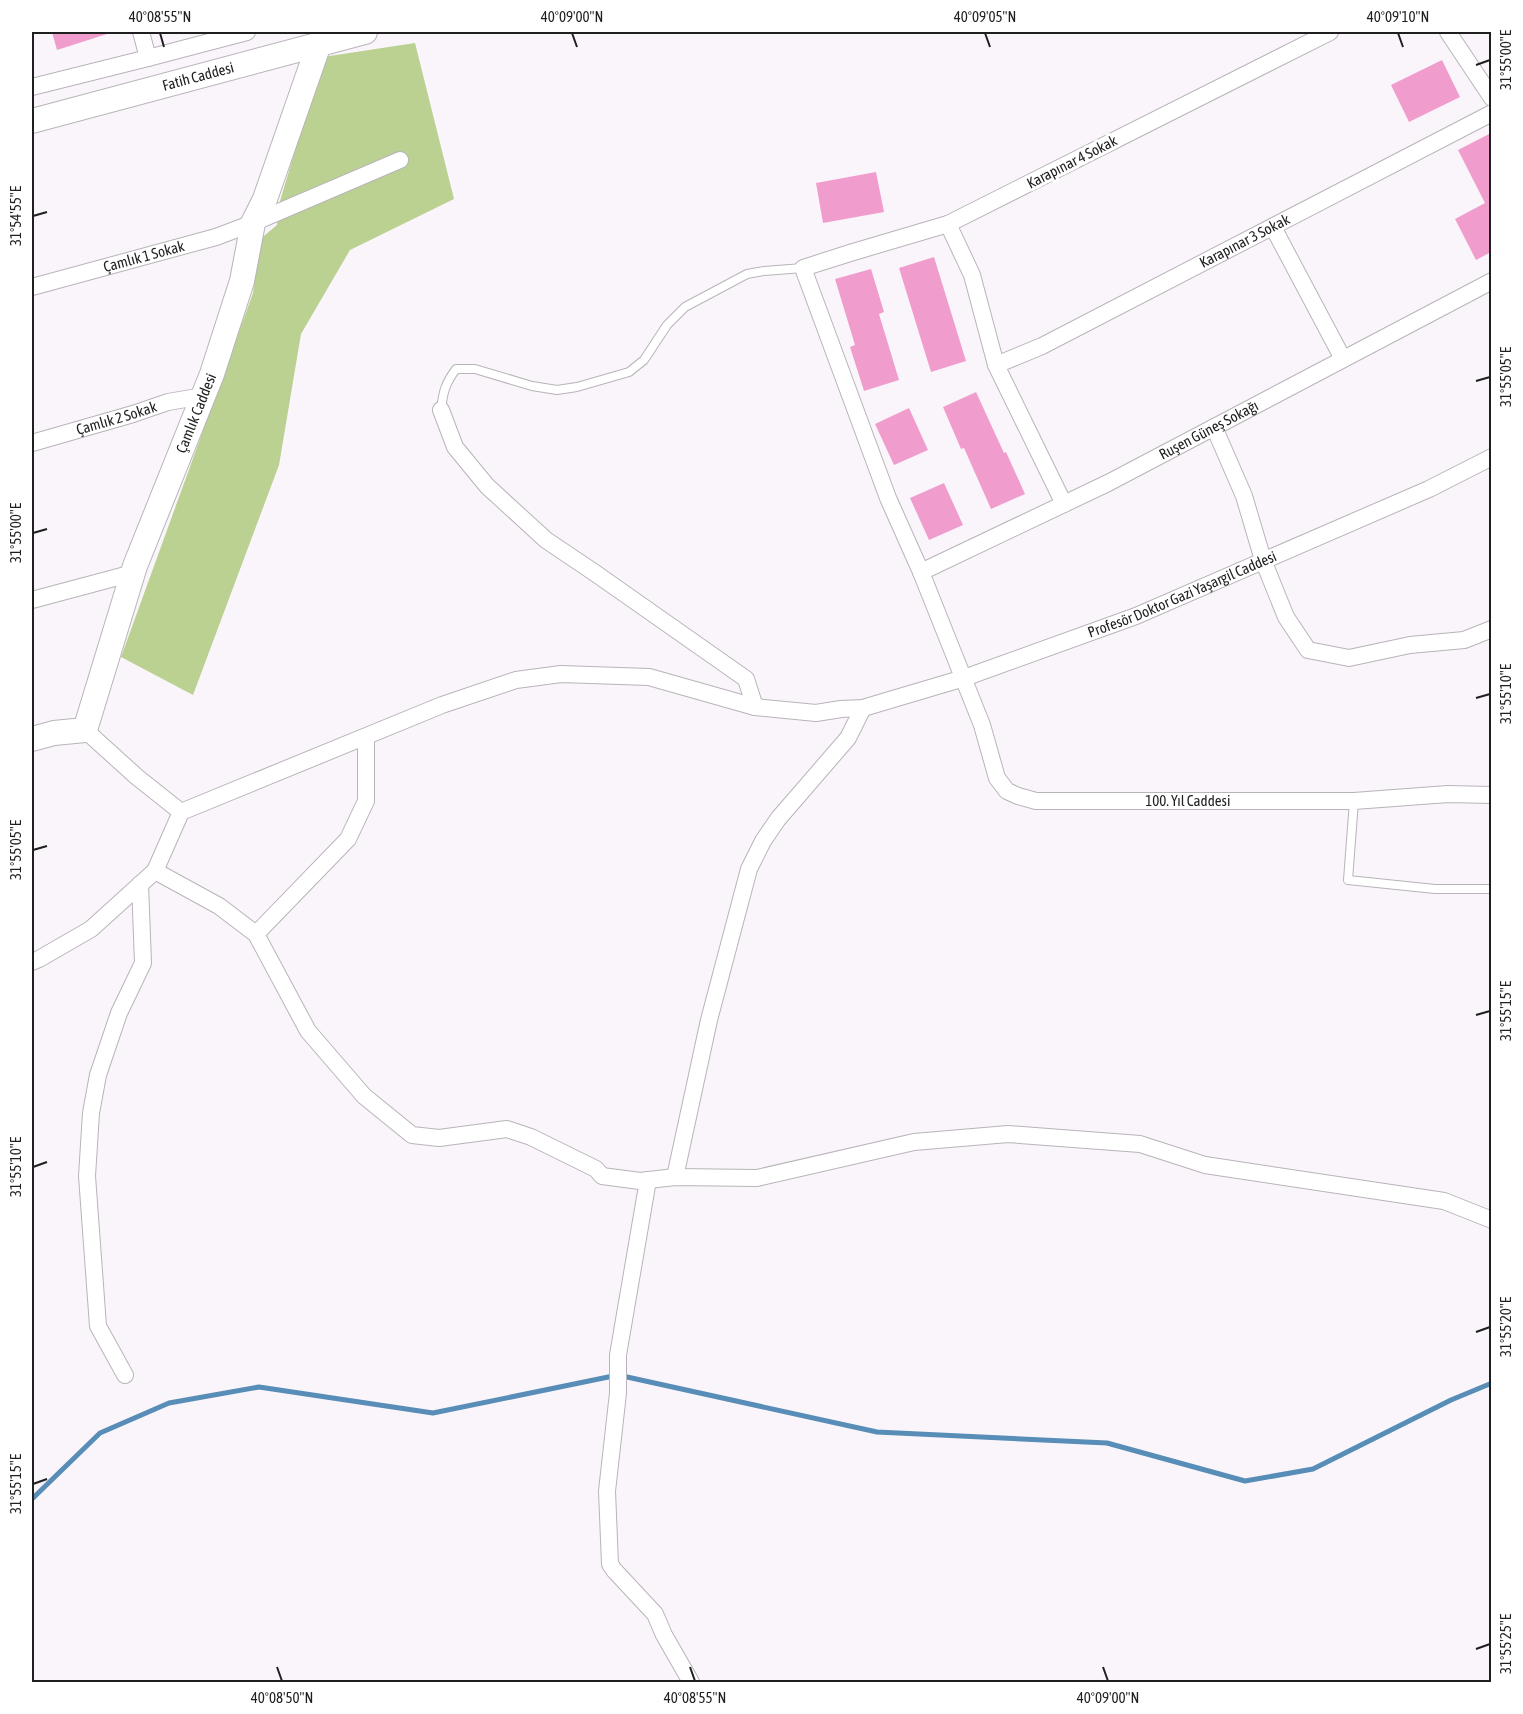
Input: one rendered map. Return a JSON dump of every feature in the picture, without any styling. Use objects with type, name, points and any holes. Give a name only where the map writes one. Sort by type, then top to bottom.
[{"type":"street","points":[[141,32],[148,58]]},
{"type":"street","points":[[32,87],[247,32]]},
{"type":"street","name":"Fatih Caddesi","points":[[32,121],[365,32]]},
{"type":"street","name":"Karapınar 4 Sokak","points":[[803,268],[948,224],[1330,32]]},
{"type":"street","points":[[1448,32],[1491,98]]},
{"type":"street","name":"Çamlık Caddesi","points":[[85,730],[133,573],[212,374],[242,281],[253,223],[265,199],[319,44]]},
{"type":"street","name":"Karapınar 3 Sokak","points":[[996,365],[1042,346],[1491,113]]},
{"type":"street","name":"Çamlık 1 Sokak","points":[[32,287],[216,237],[400,160]]},
{"type":"street","points":[[948,224],[972,275],[996,365],[1064,504]]},
{"type":"street","points":[[1273,227],[1343,360]]},
{"type":"street","name":"100. Yıl Caddesi","points":[[803,268],[888,498],[921,572],[982,724],[996,778],[1007,791],[1036,801],[1354,801],[1448,794],[1491,795]]},
{"type":"street","name":"Ruşen Güneş Sokağı","points":[[921,572],[1108,483],[1491,281]]},
{"type":"street","name":"Çamlık 2 Sokak","points":[[32,443],[168,402],[203,396]]},
{"type":"street","points":[[441,410],[455,447],[487,486],[546,540],[746,679],[755,707]]},
{"type":"street","points":[[1214,427],[1244,496],[1263,560],[1286,617],[1308,650],[1349,658],[1410,645],[1464,640],[1491,630]]},
{"type":"street","name":"Profesör Doktor Gazi Yaşargil Caddesi","points":[[181,812],[442,705],[516,680],[561,674],[649,677],[755,707],[816,714],[863,708],[964,678],[1136,616],[1429,489],[1491,457]]},
{"type":"street","points":[[32,600],[133,573]]},
{"type":"street","points":[[675,1177],[709,1020],[749,869],[778,819],[848,738],[863,708]]},
{"type":"street","points":[[32,739],[54,733],[85,730],[136,777],[181,812],[155,871],[91,929],[32,962]]},
{"type":"street","points":[[256,934],[348,839],[366,801],[366,737]]},
{"type":"street","points":[[155,871],[219,906],[256,934],[308,1031],[364,1096],[412,1135],[439,1138],[507,1129],[531,1137],[596,1169],[602,1176],[640,1181],[675,1177],[757,1178],[914,1142],[1008,1134],[1140,1144],[1204,1165],[1444,1201],[1491,1220]]},
{"type":"street","points":[[125,1375],[98,1326],[87,1176],[91,1113],[98,1075],[119,1013],[143,963],[140,884]]},
{"type":"street","points":[[648,1180],[618,1355],[618,1393],[608,1491],[610,1564],[655,1614],[691,1683]]},
{"type":"lane","points":[[441,410],[447,382],[456,369],[475,369],[532,386],[557,390],[577,387],[629,372],[644,360],[668,325],[685,307],[747,274],[803,268]]},
{"type":"lane","points":[[1354,801],[1348,880],[1435,889],[1491,888]]},
{"type":"green space","points":[[415,43],[454,199],[350,250],[301,334],[279,465],[193,695],[121,657],[253,293],[259,240],[277,225],[280,201],[323,57]]},
{"type":"building","points":[[52,32],[106,32],[107,34],[57,50]]},
{"type":"building","points":[[1442,60],[1460,97],[1409,122],[1391,85]]},
{"type":"building","points":[[1491,133],[1491,252],[1476,260],[1455,219],[1485,203],[1458,150]]},
{"type":"building","points":[[876,172],[884,212],[823,223],[816,183]]},
{"type":"building","points":[[934,257],[966,361],[931,372],[899,268]]},
{"type":"building","points":[[871,269],[884,312],[879,314],[899,380],[864,391],[850,347],[855,345],[835,279]]},
{"type":"building","points":[[976,392],[1025,494],[991,509],[943,407]]},
{"type":"building","points":[[909,408],[928,450],[894,465],[875,424]]},
{"type":"building","points":[[944,483],[963,525],[929,540],[910,498]]},
{"type":"waterway","points":[[32,1499],[100,1433],[169,1403],[259,1387],[433,1413],[618,1375],[877,1432],[1107,1443],[1245,1481],[1313,1469],[1451,1400],[1492,1383]]}]
